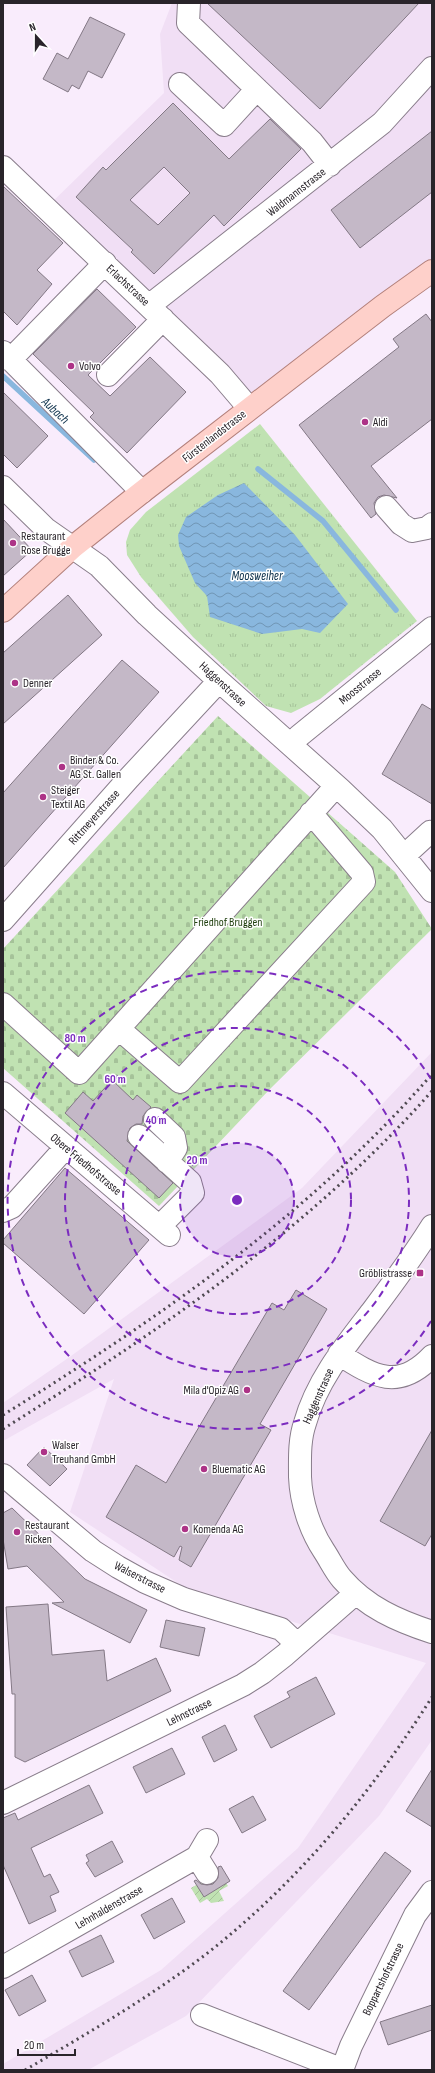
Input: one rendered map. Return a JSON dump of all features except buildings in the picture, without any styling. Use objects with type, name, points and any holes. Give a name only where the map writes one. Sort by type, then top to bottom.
[{"type":"main road","name":"Fürstenlandstrasse","points":[[3,611],[73,547],[142,492],[249,408],[432,270]]},
{"type":"street","points":[[189,3],[188,23],[312,142],[330,165]]},
{"type":"street","name":"Waldmannstrasse","points":[[108,375],[156,312],[382,123],[432,68]]},
{"type":"street","points":[[180,84],[224,125],[257,89]]},
{"type":"street","name":"Erlachstrasse","points":[[3,167],[220,374],[249,408]]},
{"type":"street","points":[[105,264],[7,356],[142,492]]},
{"type":"street","name":"Haggenstrasse","points":[[3,487],[46,529],[99,566],[219,681],[382,829],[405,855],[432,891]]},
{"type":"street","points":[[386,506],[401,524],[412,531],[427,528],[432,524]]},
{"type":"street","name":"Moosstrasse","points":[[291,745],[299,736],[432,628]]},
{"type":"street","name":"Rittmeyerstrasse","points":[[3,920],[124,783],[219,681]]},
{"type":"street","points":[[3,1004],[79,1073],[336,786]]},
{"type":"street","points":[[119,1029],[180,1082],[364,882],[362,873],[311,813]]},
{"type":"street","points":[[405,855],[430,832],[432,833]]},
{"type":"street","name":"Obere Friedhofstrasse","points":[[7,1104],[66,1147],[165,1230],[192,1193],[190,1182],[167,1162]]},
{"type":"street","points":[[140,1136],[167,1162],[176,1148],[174,1137],[155,1118]]},
{"type":"street","points":[[3,1211],[12,1207],[66,1147]]},
{"type":"street","name":"Haggenstrasse","points":[[432,1226],[401,1273],[339,1354],[321,1384],[304,1423],[300,1445],[301,1484],[309,1521],[319,1543],[342,1579],[356,1593],[382,1612],[405,1623],[432,1632]]},
{"type":"street","points":[[339,1354],[375,1375],[393,1378],[414,1372],[432,1356]]},
{"type":"street","name":"Walserstrasse","points":[[3,1474],[93,1551],[118,1567],[145,1582],[184,1599],[281,1628],[297,1644]]},
{"type":"street","name":"Lehnstrasse","points":[[4,1798],[243,1685],[262,1673],[356,1593]]},
{"type":"street","name":"Lehnhaldenstrasse","points":[[3,1967],[204,1857]]},
{"type":"street","name":"Boppartshofstrasse","points":[[343,2069],[351,2046],[415,1915],[432,1892]]},
{"type":"street","points":[[202,2015],[343,2069]]},
{"type":"shaded area","points":[[172,3],[432,3],[432,267],[249,408],[46,208],[164,93],[160,34]]},
{"type":"shaded area","points":[[432,1052],[432,1740],[379,1816],[186,2016],[88,2070],[3,2070],[3,2064],[161,1970],[298,1848],[426,1663],[187,1589],[70,1512],[114,1379],[3,1441],[3,1403],[71,1356],[302,1188]]},
{"type":"green space","points":[[260,424],[417,621],[320,699],[291,713],[266,706],[193,637],[141,577],[127,555],[126,542],[130,530],[146,512]]},
{"type":"green space","name":"Friedhof Bruggen","points":[[218,716],[395,872],[432,929],[270,1089],[159,1206],[3,1068],[3,949]]},
{"type":"green space","points":[[219,1872],[228,1886],[219,1891],[224,1901],[211,1903],[207,1899],[200,1903],[191,1888]]},
{"type":"water","name":"Moosweiher","points":[[244,483],[295,535],[348,604],[320,633],[302,629],[262,634],[210,617],[207,596],[195,583],[179,546],[178,535],[186,517],[218,495]]},
{"type":"waterway","name":"Aubach","points":[[3,376],[94,460]]},
{"type":"waterway","points":[[258,469],[323,521],[396,610]]},
{"type":"railway","points":[[3,1415],[119,1340],[231,1261],[336,1173],[385,1125],[432,1074]]},
{"type":"railway","points":[[3,1429],[118,1355],[175,1316],[284,1233],[385,1141],[432,1091]]},
{"type":"railway","points":[[25,2070],[114,2017],[180,1973],[201,1958],[268,1901],[299,1870],[356,1804],[383,1769],[432,1697]]},
{"type":"place","name":"Volvo","points":[[71,366]]},
{"type":"place","name":"Aldi","points":[[365,422]]},
{"type":"place","name":"Restaurant Rose Brugge","points":[[13,543]]},
{"type":"place","name":"Denner","points":[[15,683]]},
{"type":"place","name":"Binder & Co. AG St. Gallen","points":[[62,767]]},
{"type":"place","name":"Steiger Textil AG","points":[[43,797]]},
{"type":"place","name":"Gröblistrasse","points":[[420,1273]]},
{"type":"place","name":"Mila d'Opiz AG","points":[[247,1390]]},
{"type":"place","name":"Walser Treuhand GmbH","points":[[44,1452]]},
{"type":"place","name":"Bluematic AG","points":[[204,1469]]},
{"type":"place","name":"Komenda AG","points":[[185,1529]]},
{"type":"place","name":"Restaurant Ricken","points":[[17,1532]]}]
